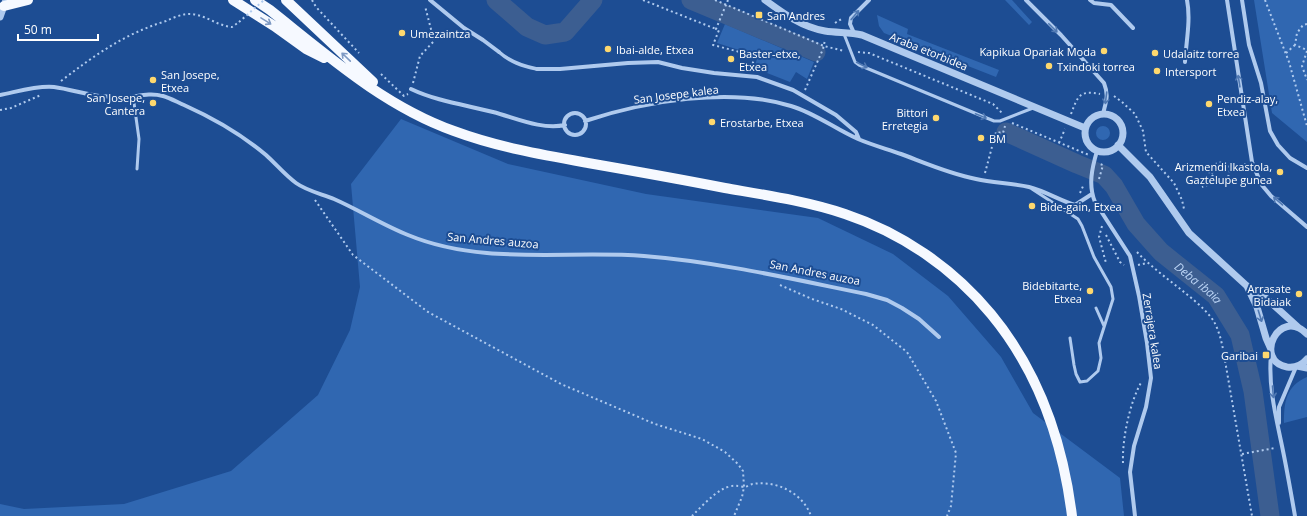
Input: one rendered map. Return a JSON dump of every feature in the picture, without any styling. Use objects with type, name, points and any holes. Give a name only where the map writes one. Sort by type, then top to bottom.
[{"type":"main road","points":[[5,3],[28,0]]},
{"type":"main road","points":[[233,0],[274,26],[306,49],[342,66]]},
{"type":"main road","points":[[255,0],[385,97],[431,123],[482,140],[534,153],[764,195],[824,208],[846,214],[877,226],[912,246],[940,264],[964,285],[999,324],[1020,355],[1037,387],[1055,432],[1066,473],[1072,516]]},
{"type":"main road","points":[[286,0],[367,78],[407,110]]},
{"type":"street","points":[[430,0],[464,28],[483,40],[508,60],[523,66],[537,69],[560,69],[658,62],[682,68],[714,73],[750,76],[769,80],[803,95],[842,120],[856,132],[859,139]]},
{"type":"street","name":"Araba etorbidea","points":[[765,0],[792,19],[807,26],[862,35],[1085,128]]},
{"type":"street","points":[[854,33],[850,24],[851,18],[869,0]]},
{"type":"street","points":[[1026,0],[1061,35],[1104,83],[1108,100],[1103,114]]},
{"type":"street","points":[[1090,0],[1094,3],[1111,4],[1133,28]]},
{"type":"street","points":[[1185,62],[1187,0]]},
{"type":"street","points":[[1227,0],[1252,162],[1261,184],[1271,196],[1307,227]]},
{"type":"street","points":[[1242,0],[1249,45],[1261,83],[1270,131],[1278,145],[1290,158],[1307,168]]},
{"type":"street","points":[[0,17],[5,3]]},
{"type":"street","name":"San Andres auzoa","points":[[0,95],[43,87],[53,87],[92,95],[122,98],[146,94],[162,96],[209,117],[243,138],[267,156],[296,183],[335,200],[399,232],[427,242],[477,252],[527,255],[570,254],[642,256],[712,263],[866,294],[887,300],[919,319],[939,337]]},
{"type":"street","points":[[411,89],[530,123],[548,126],[564,125]]},
{"type":"street","name":"San Josepe kalea","points":[[585,121],[628,109],[682,100],[724,97],[749,98],[792,106],[825,120],[859,139],[949,172],[983,181],[1029,187],[1075,205],[1092,194]]},
{"type":"street","points":[[572,114],[578,114],[584,118],[585,121],[585,128],[577,135],[570,134],[564,125],[566,118],[572,114]]},
{"type":"street","points":[[1103,114],[1112,116],[1119,123],[1122,132],[1121,139],[1118,145],[1110,151],[1096,154],[1087,141],[1085,128],[1089,121],[1103,114]]},
{"type":"street","points":[[1118,145],[1150,176],[1189,232],[1247,286],[1266,299],[1307,334]]},
{"type":"street","name":"Zerrajera kalea","points":[[1096,154],[1090,182],[1092,194],[1095,202],[1130,256],[1139,296],[1151,378],[1146,407],[1134,446],[1130,472],[1135,516]]},
{"type":"street","points":[[1247,286],[1258,307],[1266,338],[1279,363],[1284,366],[1307,368]]},
{"type":"street","points":[[1295,516],[1274,412],[1270,364],[1273,337],[1279,330],[1289,326],[1299,328]]},
{"type":"street","points":[[1279,431],[1279,407],[1296,366],[1307,359]]},
{"type":"lane","points":[[844,32],[855,62],[859,65],[994,121],[1007,119],[1036,107]]},
{"type":"lane","points":[[133,96],[139,139],[137,169]]},
{"type":"lane","points":[[1029,187],[1078,219],[1094,257],[1111,287],[1113,299],[1099,343],[1101,358],[1098,370],[1087,381],[1080,382],[1076,374],[1070,338]]},
{"type":"lane","points":[[1096,308],[1104,326]]},
{"type":"path","points":[[0,110],[11,108],[45,92],[117,41],[145,27],[183,14],[189,14],[204,16],[228,27],[232,27],[264,0]]},
{"type":"path","points":[[312,0],[325,18],[363,57]]},
{"type":"path","points":[[378,71],[404,96],[407,95],[411,89],[420,56],[434,41],[424,0]]},
{"type":"path","points":[[643,0],[716,27],[719,30],[713,45],[755,56],[750,76]]},
{"type":"path","points":[[715,0],[827,47],[836,50],[869,53],[993,104],[1012,123],[1059,143],[1096,154]]},
{"type":"path","points":[[716,27],[728,0]]},
{"type":"path","points":[[1265,0],[1286,53],[1307,126]]},
{"type":"path","points":[[827,47],[834,23],[843,17]]},
{"type":"path","points":[[1286,53],[1295,45],[1297,33],[1303,24],[1307,24]]},
{"type":"path","points":[[1295,45],[1307,50],[1302,66],[1307,80]]},
{"type":"path","points":[[803,95],[823,49]]},
{"type":"path","points":[[1059,143],[1076,102],[1082,94],[1092,92],[1114,97],[1135,114],[1143,131],[1146,152],[1174,183],[1182,200],[1184,210]]},
{"type":"path","points":[[983,181],[996,132],[1002,133],[1007,119]]},
{"type":"path","points":[[1195,166],[1200,165],[1206,168],[1212,174],[1216,180],[1220,182],[1225,181],[1228,177],[1230,169],[1224,162],[1218,162],[1214,165],[1212,174],[1212,179],[1210,184],[1202,187]]},
{"type":"path","points":[[1230,169],[1252,162]]},
{"type":"path","points":[[307,189],[353,255],[428,312],[561,384],[655,424],[702,440],[725,452],[743,471],[744,487],[742,497],[734,516]]},
{"type":"path","points":[[1106,265],[1099,237],[1102,225],[1120,262],[1126,267]]},
{"type":"path","points":[[1147,263],[1207,312],[1219,333],[1243,454],[1252,516]]},
{"type":"path","points":[[776,283],[841,309],[873,325],[907,352],[936,401],[956,453],[951,506],[947,516]]},
{"type":"path","points":[[1124,469],[1124,436],[1136,391],[1144,379]]},
{"type":"path","points":[[1243,454],[1275,448]]},
{"type":"path","points":[[692,516],[722,490],[737,485],[744,487],[753,484],[772,484],[790,490],[800,498],[808,508],[811,516]]},
{"type":"shaded area","points":[[1005,0],[1012,0],[1032,22],[1029,25]]},
{"type":"shaded area","points":[[1254,0],[1307,0],[1307,142],[1272,113]]},
{"type":"shaded area","points":[[877,15],[908,29],[907,34],[999,70],[996,77],[884,33],[879,26]]},
{"type":"shaded area","points":[[725,24],[814,62],[807,79],[796,72],[790,82],[754,68],[758,56],[717,43]]},
{"type":"shaded area","points":[[401,119],[508,164],[646,194],[818,218],[893,254],[948,296],[1001,357],[1033,413],[1120,478],[1124,516],[0,516],[0,504],[24,509],[124,504],[231,471],[318,395],[350,330],[360,287],[351,184]]},
{"type":"shaded area","points":[[1100,126],[1106,126],[1110,130],[1110,136],[1106,140],[1100,140],[1096,136],[1096,130]]},
{"type":"shaded area","points":[[1307,377],[1307,417],[1284,423],[1286,402],[1290,390]]},
{"type":"waterway","name":"Deba ibaia","points":[[496,0],[527,27],[545,35],[565,32],[593,0]]},
{"type":"waterway","name":"Deba ibaia","points":[[691,0],[816,52]]},
{"type":"waterway","name":"Deba ibaia","points":[[1006,132],[1104,175],[1114,186],[1136,224],[1161,252],[1216,296],[1240,335],[1253,391],[1270,516]]},
{"type":"place","name":"San Andres","points":[[759,15]]},
{"type":"place","name":"Umezaintza","points":[[402,33]]},
{"type":"place","name":"Ibai-alde, Etxea","points":[[608,49]]},
{"type":"place","name":"Kapikua Opariak Moda","points":[[1104,51]]},
{"type":"place","name":"Udalaitz torrea","points":[[1155,53]]},
{"type":"place","name":"Baster-etxe, Etxea","points":[[731,59]]},
{"type":"place","name":"Txindoki torrea","points":[[1049,66]]},
{"type":"place","name":"Intersport","points":[[1157,71]]},
{"type":"place","name":"San Josepe, Etxea","points":[[153,80]]},
{"type":"place","name":"San Josepe, Cantera","points":[[153,103]]},
{"type":"place","name":"Pendiz-alay, Etxea","points":[[1209,104]]},
{"type":"place","name":"Bittori Erretegia","points":[[936,118]]},
{"type":"place","name":"Erostarbe, Etxea","points":[[712,122]]},
{"type":"place","name":"BM","points":[[981,138]]},
{"type":"place","name":"Arizmendi Ikastola, Gaztelupe gunea","points":[[1280,172]]},
{"type":"place","name":"Bide-gain, Etxea","points":[[1032,206]]},
{"type":"place","name":"Bidebitarte, Etxea","points":[[1090,291]]},
{"type":"place","name":"Arrasate Bidaiak","points":[[1299,294]]},
{"type":"place","name":"Garibai","points":[[1266,355]]}]
